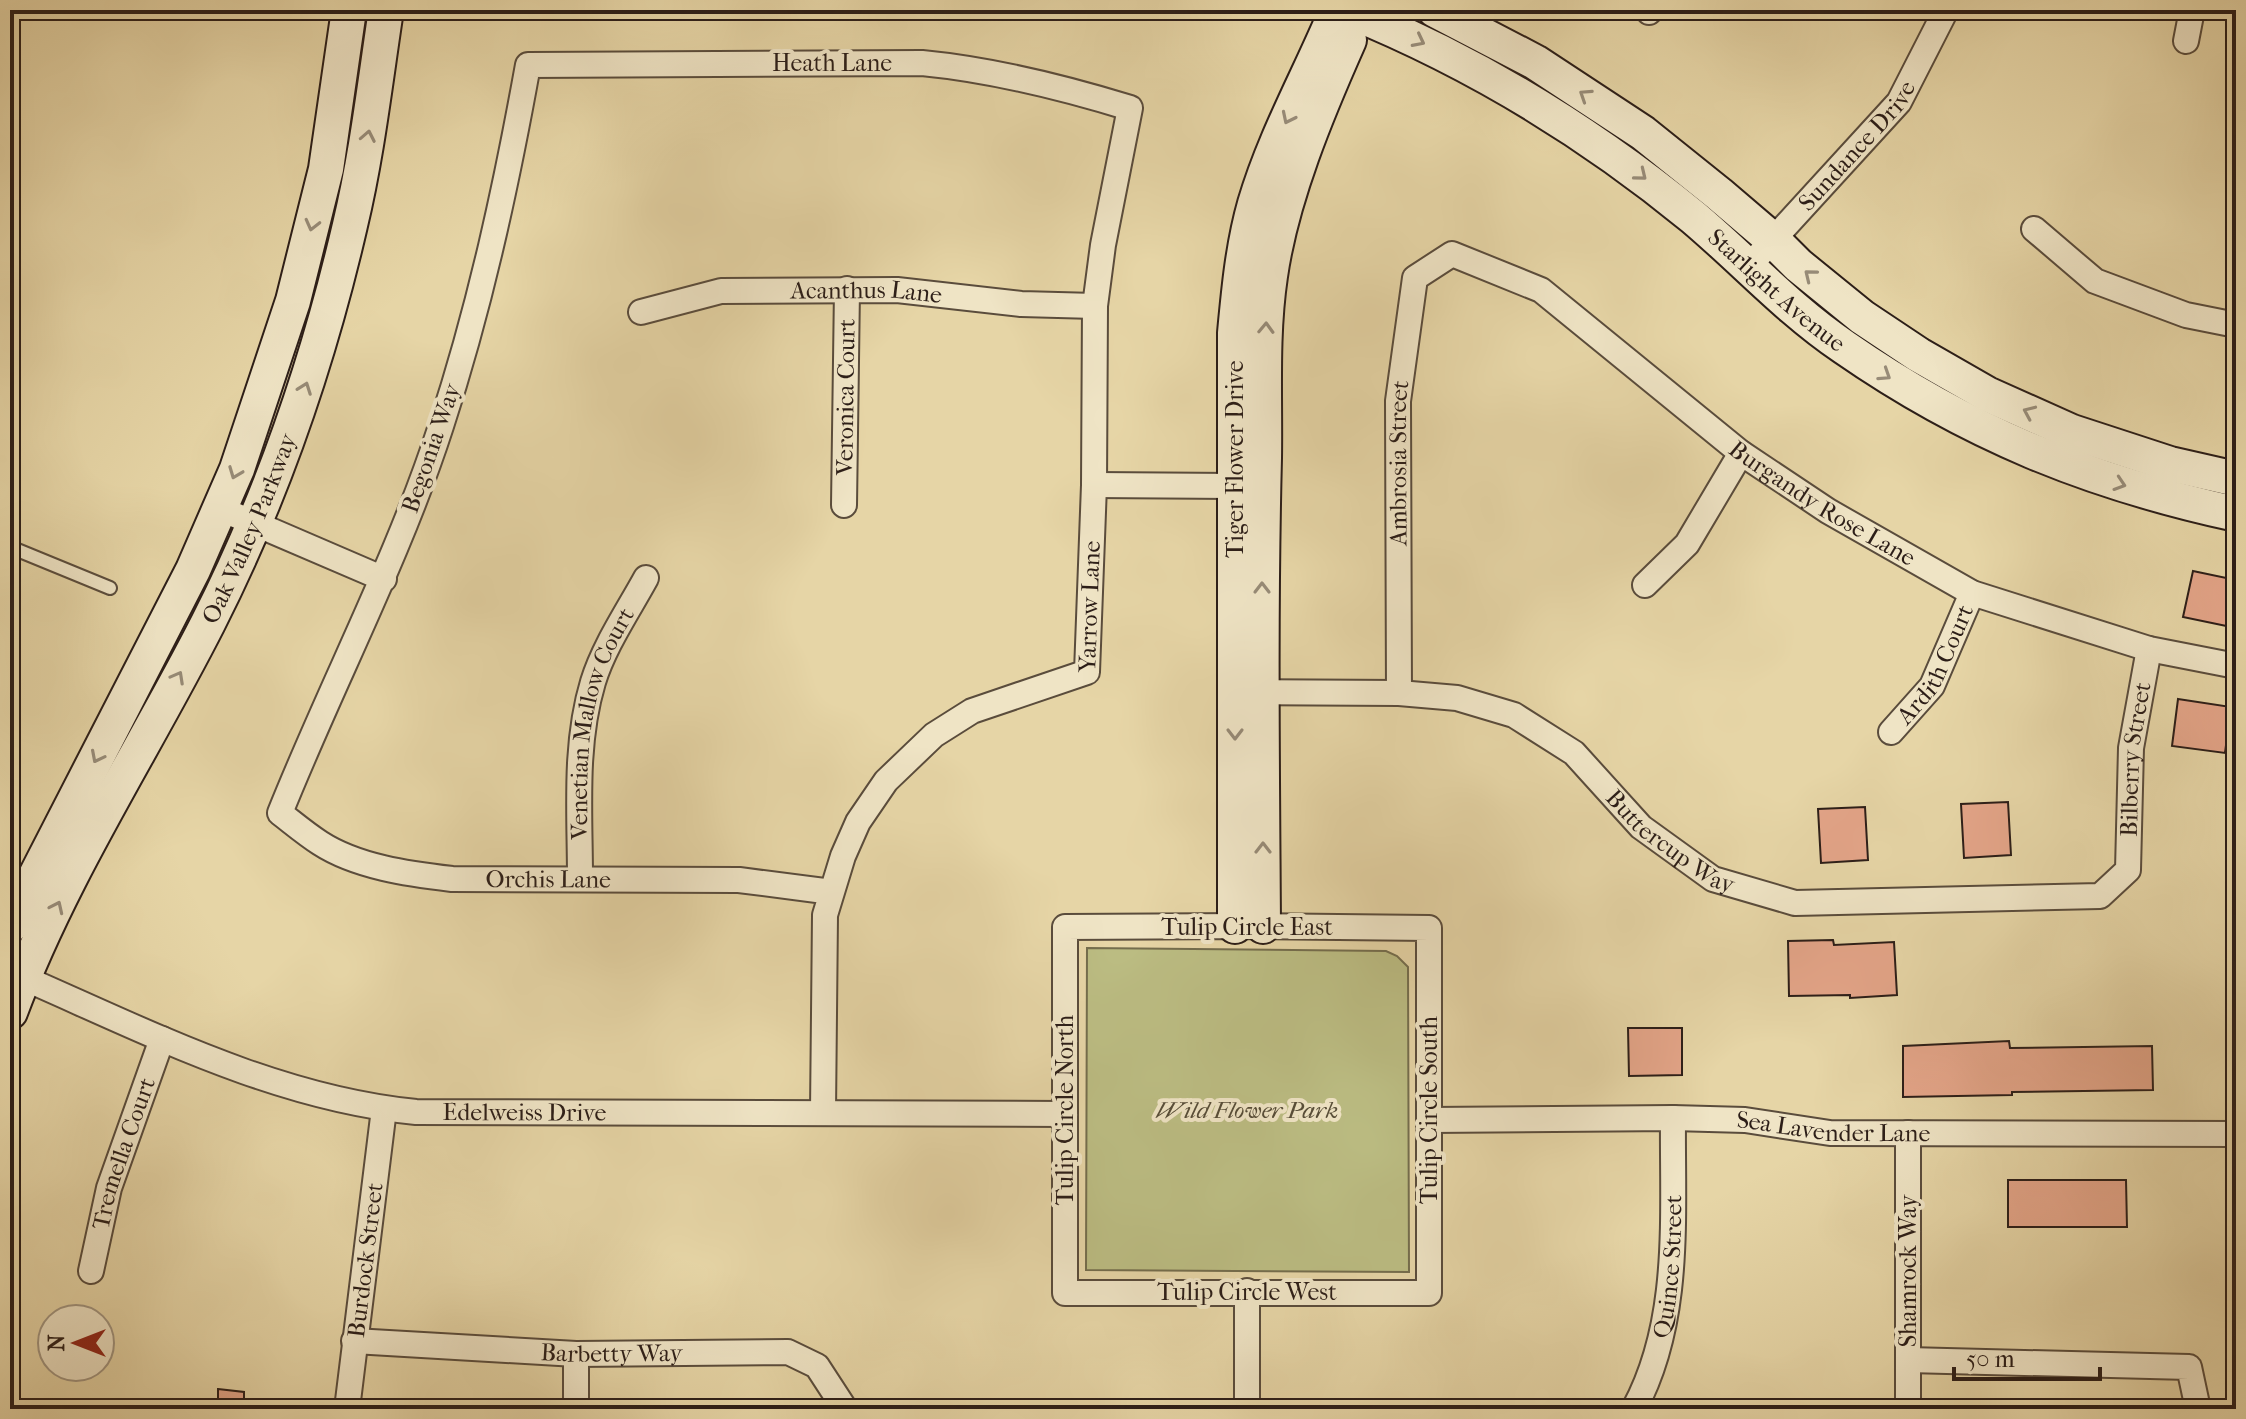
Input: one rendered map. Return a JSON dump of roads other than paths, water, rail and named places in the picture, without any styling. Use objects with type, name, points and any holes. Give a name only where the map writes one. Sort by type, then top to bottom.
[{"type":"street","name":"Oak Valley Parkway","points":[[10,926],[193,570],[221,509],[256,415],[293,301],[326,169],[349,10]]},
{"type":"street","name":"Oak Valley Parkway","points":[[10,1012],[17,975],[209,622],[268,491],[314,366],[351,224],[370,124],[386,10]]},
{"type":"street","name":"Starlight Avenue","points":[[1435,10],[1535,62],[1643,133],[1862,317],[1919,355],[1987,394],[2072,432],[2170,464],[2236,479]]},
{"type":"street","name":"Sundance Drive","points":[[1749,266],[1899,102],[1946,10]]},
{"type":"street","points":[[2186,41],[2192,10]]},
{"type":"street","name":"Starlight Avenue","points":[[1352,11],[1398,30],[1518,92],[1623,161],[1841,346],[1971,425],[2060,464],[2161,498],[2236,514]]},
{"type":"street","name":"Tiger Flower Drive","points":[[1249,692],[1234,486],[1235,333],[1240,276],[1254,206],[1278,137],[1352,11]]},
{"type":"street","name":"Tiger Flower Drive","points":[[1249,926],[1249,692],[1270,275],[1302,158],[1339,63],[1352,11]]},
{"type":"street","name":"Heath Lane","points":[[528,65],[922,63],[960,67],[1064,88],[1130,108]]},
{"type":"street","name":"Begonia Way","points":[[280,813],[384,579],[441,427],[498,223],[528,65]]},
{"type":"street","name":"Yarrow Lane","points":[[823,1112],[825,915],[843,856],[858,822],[886,781],[934,735],[972,711],[1087,672],[1094,485],[1095,306],[1103,245],[1130,108]]},
{"type":"street","points":[[2034,229],[2095,281],[2186,315],[2236,325]]},
{"type":"street","name":"Burgandy Rose Lane","points":[[1452,254],[1541,290],[1741,453],[1828,511],[1972,593],[2149,649],[2236,666]]},
{"type":"street","name":"Ambrosia Street","points":[[1399,693],[1398,401],[1415,278],[1452,254]]},
{"type":"street","name":"Acanthus Lane","points":[[641,312],[721,291],[847,289],[897,290],[1021,304],[1095,306]]},
{"type":"street","name":"Veronica Court","points":[[844,505],[847,289]]},
{"type":"street","points":[[1645,585],[1687,544],[1741,453]]},
{"type":"street","points":[[1094,485],[1234,486]]},
{"type":"street","points":[[221,509],[384,579]]},
{"type":"street","name":"Venetian Mallow Court","points":[[580,878],[579,769],[587,708],[605,654],[646,578]]},
{"type":"street","name":"Ardith Court","points":[[1891,732],[1932,686],[1972,593]]},
{"type":"street","name":"Bilberry Street","points":[[2128,870],[2131,748],[2149,649]]},
{"type":"street","name":"Buttercup Way","points":[[1249,692],[1399,693],[1457,698],[1514,715],[1574,753],[1641,827],[1713,879],[1795,903],[2100,896],[2128,870]]},
{"type":"street","name":"Orchis Lane","points":[[280,813],[321,844],[350,857],[408,874],[452,879],[739,880],[832,892]]},
{"type":"street","name":"Tulip Circle East","points":[[1065,927],[1429,928]]},
{"type":"street","name":"Tulip Circle North","points":[[1065,927],[1065,1293]]},
{"type":"street","name":"Tulip Circle South","points":[[1429,928],[1429,1293]]},
{"type":"street","name":"Edelweiss Drive","points":[[17,975],[162,1039],[266,1078],[351,1104],[384,1109],[416,1112],[1065,1114]]},
{"type":"street","name":"Tremella Court","points":[[91,1271],[109,1188],[162,1039]]},
{"type":"street","name":"Burdock Street","points":[[347,1409],[384,1109]]},
{"type":"street","name":"Sea Lavender Lane","points":[[1430,1120],[1673,1118],[1745,1120],[1830,1133],[2236,1134]]},
{"type":"street","name":"Quince Street","points":[[1634,1409],[1645,1389],[1663,1337],[1670,1294],[1673,1118]]},
{"type":"street","name":"Shamrock Way","points":[[1908,1133],[1908,1409]]},
{"type":"street","points":[[1247,1291],[1247,1409]]},
{"type":"street","name":"Tulip Circle West","points":[[1065,1293],[1429,1293]]},
{"type":"street","name":"Barbetty Way","points":[[354,1341],[576,1354],[788,1352],[817,1366],[845,1409]]},
{"type":"street","points":[[576,1354],[576,1409]]},
{"type":"street","points":[[1908,1360],[2189,1367],[2198,1409]]},
{"type":"lane","points":[[10,547],[110,588]]},
{"type":"park label","name":"Wild Flower Park","points":[[1247,1110]]}]
